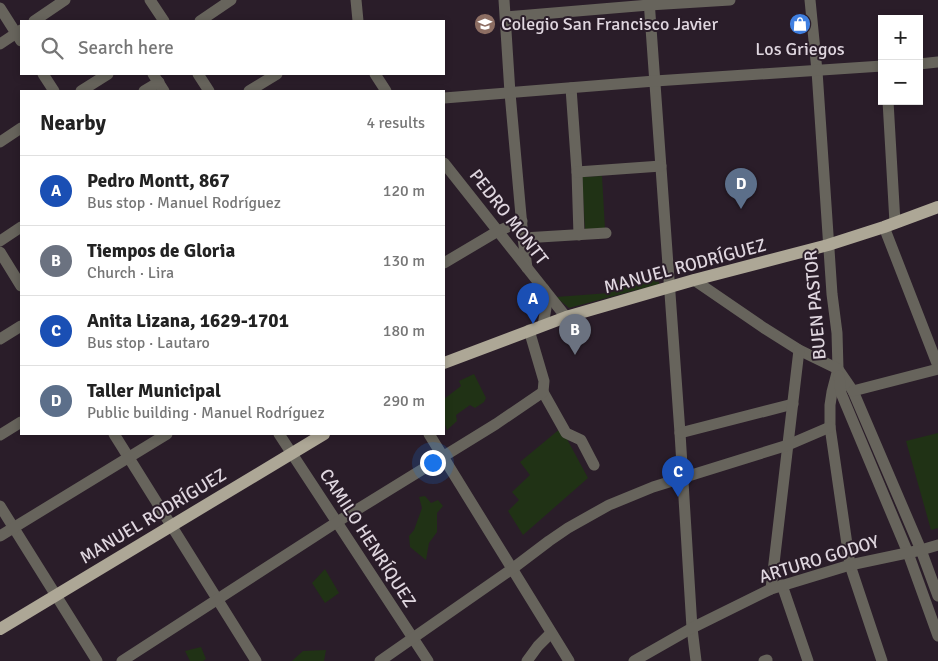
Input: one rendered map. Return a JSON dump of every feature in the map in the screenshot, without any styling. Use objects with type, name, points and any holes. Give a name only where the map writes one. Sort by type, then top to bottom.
[{"type":"main road","name":"MANUEL RODRÍGUEZ","points":[[445,363],[566,317],[694,280],[828,245],[938,207]]},
{"type":"main road","name":"MANUEL RODRÍGUEZ","points":[[0,629],[322,435]]},
{"type":"street","points":[[35,20],[65,0]]},
{"type":"street","points":[[150,0],[163,20]]},
{"type":"street","points":[[202,20],[231,0]]},
{"type":"street","points":[[356,0],[358,20]]},
{"type":"street","points":[[504,0],[510,93],[527,268]]},
{"type":"street","points":[[506,17],[649,3],[730,0]]},
{"type":"street","name":"BUEN PASTOR","points":[[810,0],[817,71],[828,245],[837,333],[838,369],[831,400],[830,427],[850,565],[882,661]]},
{"type":"street","points":[[649,3],[692,628],[696,661]]},
{"type":"street","points":[[0,8],[20,35],[0,44]]},
{"type":"street","points":[[923,64],[938,62]]},
{"type":"street","points":[[445,98],[655,81],[878,66]]},
{"type":"street","points":[[44,75],[53,90]]},
{"type":"street","points":[[83,90],[106,75]]},
{"type":"street","points":[[199,75],[208,90]]},
{"type":"street","points":[[376,75],[385,90]]},
{"type":"street","points":[[250,90],[270,76]]},
{"type":"street","points":[[146,90],[159,82]]},
{"type":"street","points":[[571,88],[579,235]]},
{"type":"street","points":[[853,391],[938,367],[889,225],[888,105]]},
{"type":"street","points":[[0,142],[20,129]]},
{"type":"street","name":"PEDRO MONTT","points":[[445,164],[566,317]]},
{"type":"street","points":[[577,172],[661,166]]},
{"type":"street","points":[[445,262],[498,231],[522,221]]},
{"type":"street","points":[[0,241],[20,228]]},
{"type":"street","points":[[523,238],[606,234]]},
{"type":"street","points":[[0,252],[20,284]]},
{"type":"street","points":[[694,280],[799,350],[838,369],[853,391],[921,550],[938,596]]},
{"type":"street","points":[[543,288],[546,308],[543,326]]},
{"type":"street","points":[[0,339],[20,327]]},
{"type":"street","points":[[529,330],[544,381],[543,392],[566,433],[581,440],[594,465]]},
{"type":"street","points":[[771,589],[799,350]]},
{"type":"street","points":[[838,369],[840,393],[908,553],[938,636]]},
{"type":"street","points":[[122,661],[337,522],[496,424],[543,392]]},
{"type":"street","points":[[680,433],[793,404]]},
{"type":"street","points":[[0,435],[20,423]]},
{"type":"street","points":[[380,661],[512,569],[548,541],[588,516],[630,495],[788,445],[830,427]]},
{"type":"street","points":[[115,435],[256,661]]},
{"type":"street","points":[[0,536],[165,435]]},
{"type":"street","name":"CAMILO HENRÍQUEZ","points":[[280,435],[428,661]]},
{"type":"street","points":[[430,435],[569,661]]},
{"type":"street","points":[[0,506],[97,661]]},
{"type":"street","name":"ARTURO GODOY","points":[[634,661],[692,628],[771,589],[850,565],[938,546]]},
{"type":"street","points":[[782,585],[808,661]]},
{"type":"street","points":[[527,661],[538,646],[552,633]]},
{"type":"green space","points":[[602,176],[605,229],[585,230],[582,177]]},
{"type":"green space","points":[[658,278],[659,284],[569,308],[556,297],[609,293],[609,281]]},
{"type":"green space","points":[[474,374],[486,398],[484,402],[475,408],[470,405],[456,415],[457,421],[447,430],[445,425],[445,398],[461,386],[459,381]]},
{"type":"green space","points":[[561,428],[588,478],[523,535],[508,511],[519,500],[512,492],[530,475],[520,462]]},
{"type":"green space","points":[[938,433],[938,528],[931,530],[906,441]]},
{"type":"green space","points":[[425,496],[431,503],[438,500],[443,506],[437,513],[437,532],[429,543],[426,560],[410,547],[409,536],[414,530],[422,508],[419,497]]},
{"type":"green space","points":[[325,569],[339,593],[325,603],[312,583]]},
{"type":"green space","points":[[201,647],[206,659],[203,661],[190,661],[185,651]]},
{"type":"green space","points":[[326,650],[324,661],[292,661],[303,651]]},
{"type":"place","name":"Colegio San Francisco Javier","points":[[485,24]]},
{"type":"place","name":"Los Griegos","points":[[800,24]]},
{"type":"place","name":"Taller Municipal","points":[[741,209]]},
{"type":"place","name":"Pedro Montt, 867","points":[[533,324]]},
{"type":"place","name":"Tiempos de Gloria","points":[[575,355]]},
{"type":"place","name":"Anita Lizana, 1629-1701","points":[[678,497]]}]
